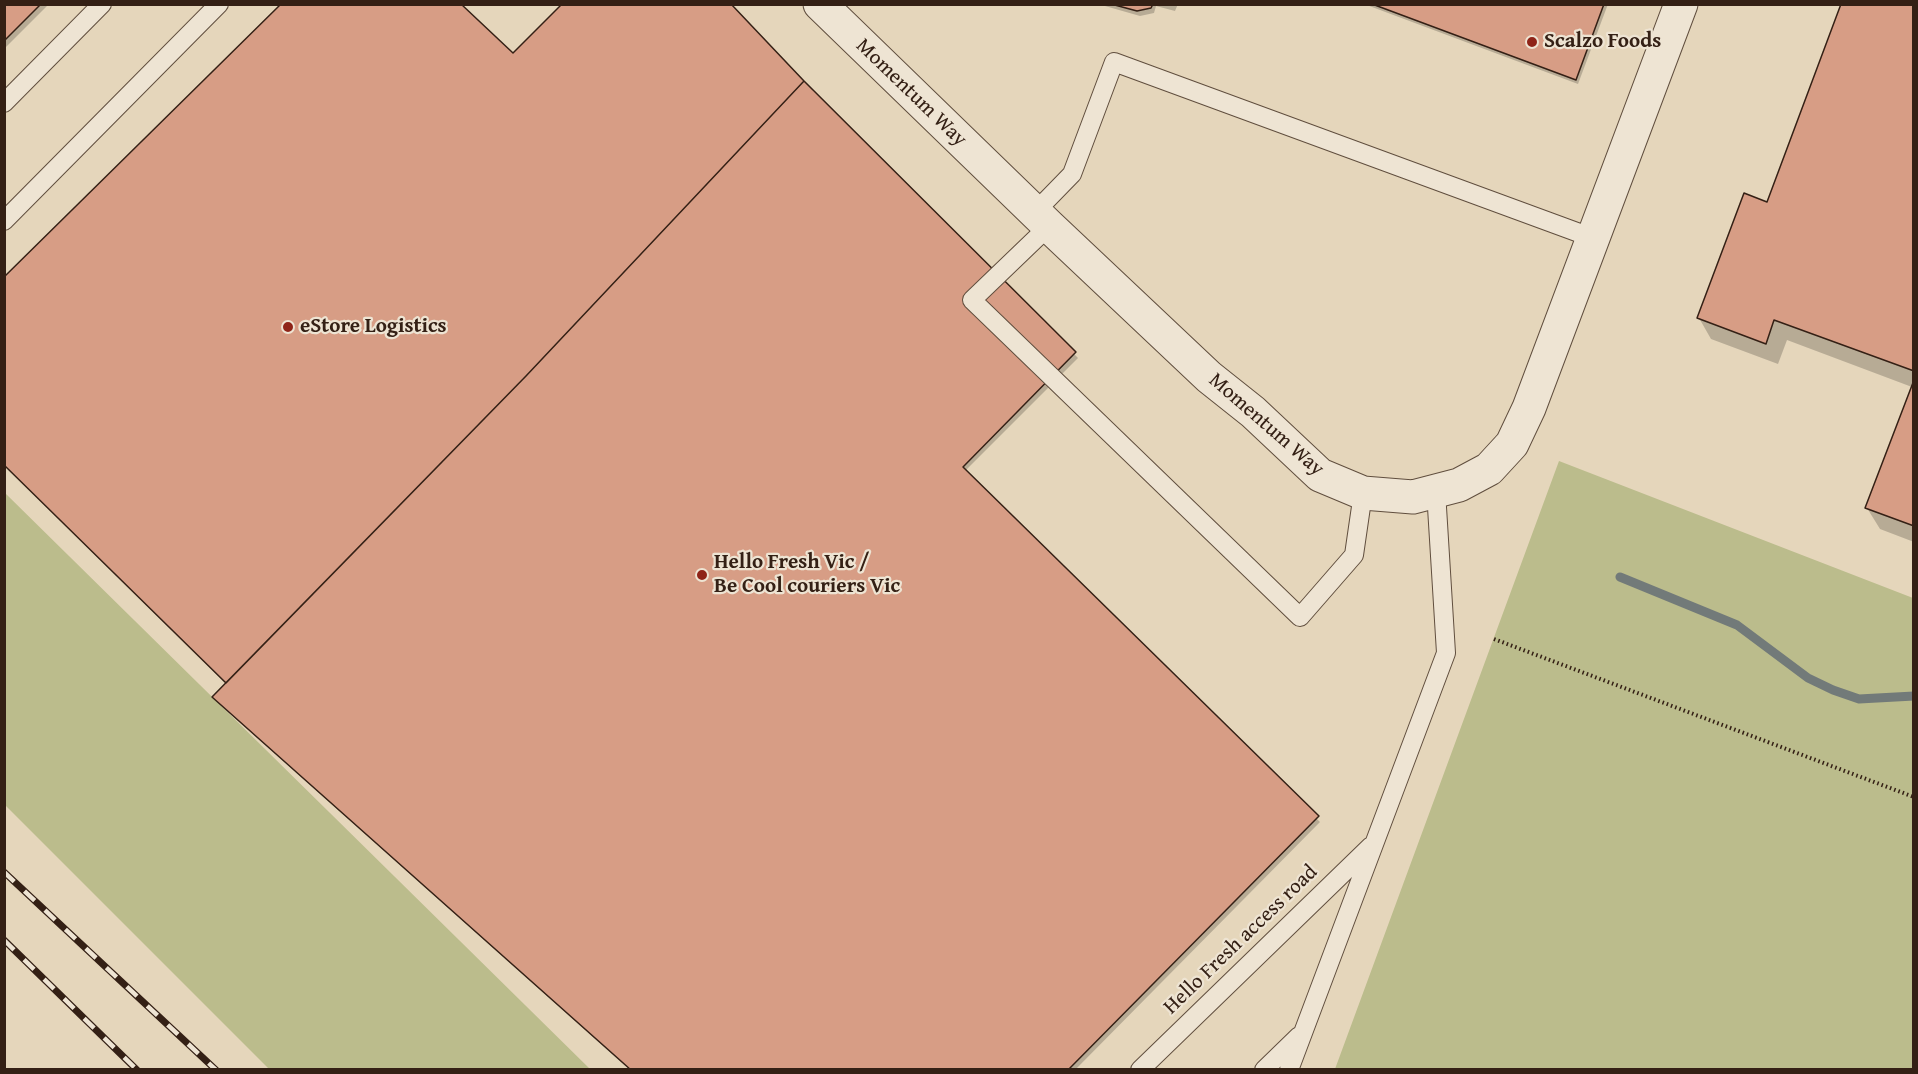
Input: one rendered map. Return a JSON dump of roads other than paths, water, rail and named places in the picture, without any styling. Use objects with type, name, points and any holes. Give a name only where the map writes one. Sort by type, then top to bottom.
[{"type":"street","name":"Momentum Way","points":[[820,4],[1209,377],[1253,412],[1320,475],[1363,493],[1413,497],[1459,485],[1489,469],[1512,444],[1529,408],[1681,4]]},
{"type":"lane","points":[[4,103],[102,4]]},
{"type":"lane","points":[[4,221],[219,4]]},
{"type":"lane","points":[[1363,493],[1354,555],[1300,617],[972,300],[1042,219],[1072,174],[1114,62],[1593,238]]},
{"type":"lane","name":"Hello Fresh access road","points":[[1288,1070],[1446,653],[1436,491]]},
{"type":"lane","name":"Hello Fresh access road","points":[[1140,1070],[1374,843]]},
{"type":"lane","name":"Hello Fresh access road","points":[[1264,1070],[1303,1032]]},
{"type":"waterway","points":[[1620,577],[1737,625],[1808,678],[1833,690],[1859,699],[1914,696]]},
{"type":"railway","points":[[4,872],[216,1070]]},
{"type":"railway","points":[[4,940],[137,1070]]},
{"type":"place","name":"Scalzo Foods","points":[[1532,42]]},
{"type":"place","name":"eStore Logistics","points":[[288,327]]},
{"type":"place","name":"Hello Fresh Vic / Be Cool couriers Vic","points":[[702,575]]}]
